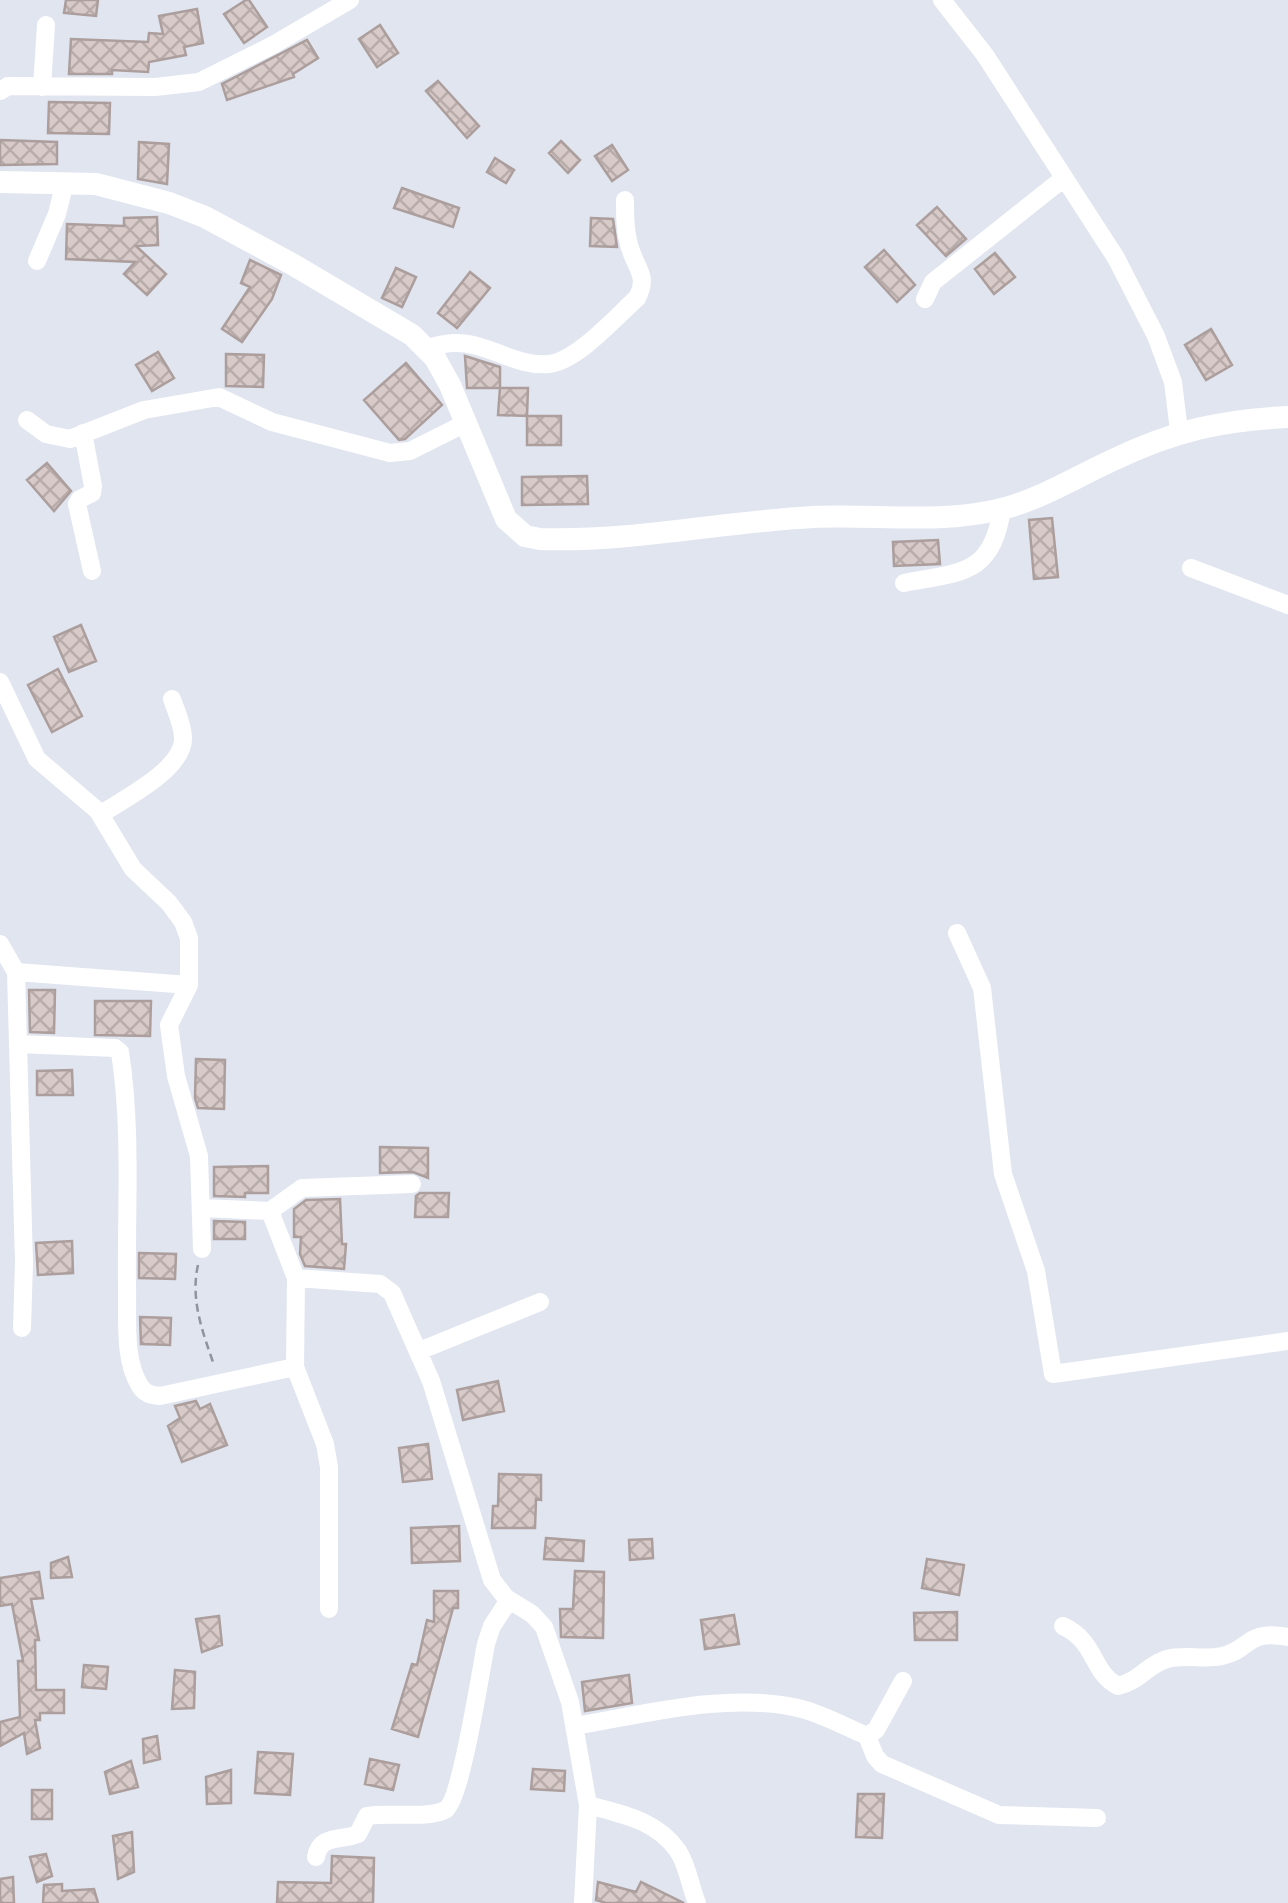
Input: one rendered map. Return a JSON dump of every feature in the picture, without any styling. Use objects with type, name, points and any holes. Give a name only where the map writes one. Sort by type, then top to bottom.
[{"type":"street","points":[[0,91],[8,86],[154,87],[199,82],[350,0]]},
{"type":"street","points":[[942,0],[985,55],[1116,258],[1156,336],[1173,382],[1179,431]]},
{"type":"street","points":[[42,87],[46,25]]},
{"type":"street","points":[[925,299],[933,282],[1064,178]]},
{"type":"street","points":[[0,182],[110,186],[204,217],[412,335],[450,385],[506,519],[525,536],[540,539],[633,536],[811,517],[928,517],[1002,509],[1043,495],[1179,431],[1236,420],[1288,417]]},
{"type":"street","points":[[38,261],[58,214],[65,182]]},
{"type":"street","points":[[426,349],[440,343],[469,343],[548,364],[574,353],[637,298],[643,286],[644,277],[630,250],[626,230],[626,200]]},
{"type":"street","points":[[27,420],[46,434],[62,439],[144,410],[208,396],[229,399],[272,422],[390,453],[410,451],[466,423]]},
{"type":"street","points":[[83,433],[93,486],[92,494],[77,504],[92,571]]},
{"type":"street","points":[[904,583],[954,573],[986,557],[998,533],[1002,509]]},
{"type":"street","points":[[1191,568],[1288,605]]},
{"type":"street","points":[[0,682],[37,759],[101,814],[133,869],[183,922],[188,938],[189,984],[169,1024],[176,1076],[200,1156],[202,1250]]},
{"type":"street","points":[[101,814],[155,779],[176,759],[183,736],[172,699]]},
{"type":"street","points":[[956,933],[982,988],[1002,1174],[1036,1271],[1053,1374],[1288,1342]]},
{"type":"street","points":[[0,944],[16,972],[22,1328]]},
{"type":"street","points":[[16,972],[189,984]]},
{"type":"street","points":[[19,1044],[115,1048],[120,1052],[125,1115],[128,1324],[133,1367],[148,1394],[160,1396],[296,1366]]},
{"type":"street","points":[[202,1208],[270,1211],[302,1188],[412,1184]]},
{"type":"street","points":[[270,1211],[296,1278],[296,1366],[329,1468],[329,1609]]},
{"type":"street","points":[[296,1278],[387,1287],[419,1350],[492,1580],[509,1600],[544,1627],[575,1726],[588,1805],[583,1903]]},
{"type":"street","points":[[419,1350],[540,1302]]},
{"type":"street","points":[[316,1857],[322,1842],[358,1834],[367,1816],[444,1811],[451,1804],[459,1782],[486,1644],[492,1626],[509,1600]]},
{"type":"street","points":[[1063,1626],[1080,1634],[1102,1673],[1118,1686],[1142,1677],[1169,1658],[1226,1656],[1256,1636],[1288,1637]]},
{"type":"street","points":[[868,1736],[876,1730],[903,1680]]},
{"type":"street","points":[[575,1726],[670,1710],[768,1704],[804,1710],[868,1736],[882,1764],[999,1815],[1097,1818]]},
{"type":"street","points":[[588,1805],[645,1821],[665,1837],[679,1852],[697,1903]]},
{"type":"path","points":[[202,1250],[195,1292],[200,1325],[222,1384]]},
{"type":"building","points":[[66,0],[98,0],[96,16],[64,13]]},
{"type":"building","points":[[246,0],[267,27],[244,43],[224,14]]},
{"type":"building","points":[[197,9],[203,43],[184,47],[186,55],[149,62],[148,72],[69,74],[71,39],[148,42],[149,33],[163,34],[159,16]]},
{"type":"building","points":[[380,25],[398,53],[377,67],[359,39]]},
{"type":"building","points":[[307,40],[318,58],[294,77],[227,100],[222,84]]},
{"type":"building","points":[[438,81],[479,126],[467,138],[426,91]]},
{"type":"building","points":[[49,102],[110,103],[109,134],[48,133]]},
{"type":"building","points":[[0,140],[57,142],[57,164],[0,165]]},
{"type":"building","points":[[561,141],[580,160],[568,173],[549,153]]},
{"type":"building","points":[[139,142],[169,144],[167,184],[138,179]]},
{"type":"building","points":[[612,145],[628,170],[612,181],[595,156]]},
{"type":"building","points":[[495,158],[514,170],[506,183],[487,172]]},
{"type":"building","points":[[402,188],[459,208],[453,227],[394,208]]},
{"type":"building","points":[[937,207],[966,239],[946,256],[917,225]]},
{"type":"building","points":[[157,217],[158,245],[136,246],[166,274],[147,295],[124,274],[135,262],[66,259],[67,224],[124,226],[124,218]]},
{"type":"building","points":[[591,218],[613,219],[617,247],[590,246]]},
{"type":"building","points":[[884,250],[915,285],[897,302],[865,267]]},
{"type":"building","points":[[995,253],[1015,277],[994,294],[975,269]]},
{"type":"building","points":[[250,260],[281,275],[272,299],[242,342],[222,329],[250,287],[241,283]]},
{"type":"building","points":[[396,268],[416,277],[402,307],[382,298]]},
{"type":"building","points":[[470,272],[490,288],[457,328],[438,313]]},
{"type":"building","points":[[1211,329],[1232,365],[1206,380],[1185,345]]},
{"type":"building","points":[[158,352],[174,378],[152,391],[136,365]]},
{"type":"building","points":[[226,354],[264,355],[263,387],[226,386]]},
{"type":"building","points":[[465,356],[500,367],[500,388],[467,388]]},
{"type":"building","points":[[406,363],[442,405],[405,439],[399,440],[364,400]]},
{"type":"building","points":[[500,388],[528,388],[527,416],[498,415]]},
{"type":"building","points":[[527,416],[561,416],[561,445],[527,445]]},
{"type":"building","points":[[47,463],[71,491],[54,511],[27,480]]},
{"type":"building","points":[[587,476],[588,504],[522,505],[522,477]]},
{"type":"building","points":[[1052,518],[1058,577],[1034,579],[1029,520]]},
{"type":"building","points":[[938,540],[940,564],[894,566],[893,542]]},
{"type":"building","points":[[81,625],[96,661],[69,672],[54,637]]},
{"type":"building","points":[[58,669],[82,716],[52,732],[28,685]]},
{"type":"building","points":[[29,990],[55,990],[54,1033],[30,1032]]},
{"type":"building","points":[[95,1001],[151,1001],[150,1036],[95,1035]]},
{"type":"building","points":[[196,1059],[225,1060],[224,1109],[198,1108]]},
{"type":"building","points":[[72,1070],[73,1095],[37,1095],[37,1071]]},
{"type":"building","points":[[380,1147],[428,1148],[428,1178],[413,1172],[380,1173]]},
{"type":"building","points":[[268,1166],[268,1193],[214,1196],[214,1167]]},
{"type":"building","points":[[449,1193],[448,1217],[415,1217],[416,1196]]},
{"type":"building","points":[[340,1199],[342,1244],[346,1244],[344,1269],[305,1266],[300,1254],[301,1237],[294,1237],[294,1209],[306,1200]]},
{"type":"building","points":[[214,1221],[245,1222],[245,1239],[214,1239]]},
{"type":"building","points":[[72,1241],[73,1273],[38,1275],[36,1243]]},
{"type":"building","points":[[139,1253],[176,1254],[175,1279],[139,1278]]},
{"type":"building","points":[[140,1317],[171,1318],[170,1345],[141,1344]]},
{"type":"building","points":[[498,1381],[504,1411],[463,1420],[457,1390]]},
{"type":"building","points":[[196,1401],[200,1409],[210,1404],[227,1445],[182,1462],[168,1426],[180,1418],[175,1406]]},
{"type":"building","points":[[428,1444],[432,1479],[403,1482],[399,1448]]},
{"type":"building","points":[[499,1474],[541,1475],[535,1528],[492,1528],[493,1506],[498,1506]]},
{"type":"building","points":[[459,1526],[460,1561],[412,1563],[411,1528]]},
{"type":"building","points":[[546,1538],[584,1541],[583,1561],[544,1559]]},
{"type":"building","points":[[652,1539],[653,1558],[630,1560],[629,1540]]},
{"type":"building","points":[[68,1557],[72,1577],[51,1578],[51,1563]]},
{"type":"building","points":[[927,1559],[964,1565],[959,1595],[922,1588]]},
{"type":"building","points":[[575,1571],[604,1572],[603,1638],[561,1637],[560,1609],[573,1609]]},
{"type":"building","points":[[39,1572],[43,1598],[31,1599],[39,1640],[35,1640],[36,1690],[64,1690],[64,1713],[40,1713],[40,1720],[35,1720],[40,1748],[27,1754],[24,1733],[0,1746],[0,1722],[20,1717],[18,1661],[23,1661],[12,1604],[0,1606],[0,1578]]},
{"type":"building","points":[[434,1591],[458,1591],[458,1608],[453,1608],[418,1737],[392,1729],[412,1664],[417,1665],[427,1620],[434,1622]]},
{"type":"building","points":[[957,1612],[957,1640],[915,1640],[914,1613]]},
{"type":"building","points":[[734,1615],[739,1644],[705,1649],[701,1620]]},
{"type":"building","points":[[219,1616],[222,1645],[202,1652],[196,1619]]},
{"type":"building","points":[[84,1665],[108,1667],[106,1689],[82,1687]]},
{"type":"building","points":[[175,1670],[195,1672],[194,1708],[172,1709]]},
{"type":"building","points":[[629,1675],[632,1703],[585,1711],[582,1682]]},
{"type":"building","points":[[157,1736],[160,1759],[144,1763],[143,1739]]},
{"type":"building","points":[[258,1752],[293,1754],[290,1795],[255,1793]]},
{"type":"building","points":[[370,1759],[399,1765],[393,1790],[365,1784]]},
{"type":"building","points":[[131,1761],[138,1787],[110,1794],[105,1772]]},
{"type":"building","points":[[533,1769],[565,1771],[564,1791],[531,1789]]},
{"type":"building","points":[[231,1770],[231,1803],[207,1804],[206,1777]]},
{"type":"building","points":[[32,1790],[52,1790],[52,1819],[32,1819]]},
{"type":"building","points":[[858,1794],[884,1794],[882,1838],[856,1837]]},
{"type":"building","points":[[132,1832],[134,1872],[118,1879],[113,1836]]},
{"type":"building","points":[[46,1854],[52,1876],[37,1882],[30,1857]]},
{"type":"building","points":[[332,1856],[374,1858],[373,1903],[277,1903],[278,1882],[331,1883]]},
{"type":"building","points":[[13,1877],[14,1903],[0,1903],[0,1879]]},
{"type":"building","points":[[598,1882],[636,1892],[641,1882],[684,1903],[606,1903],[596,1900]]},
{"type":"building","points":[[62,1884],[62,1891],[94,1889],[98,1903],[43,1903],[44,1885]]}]
